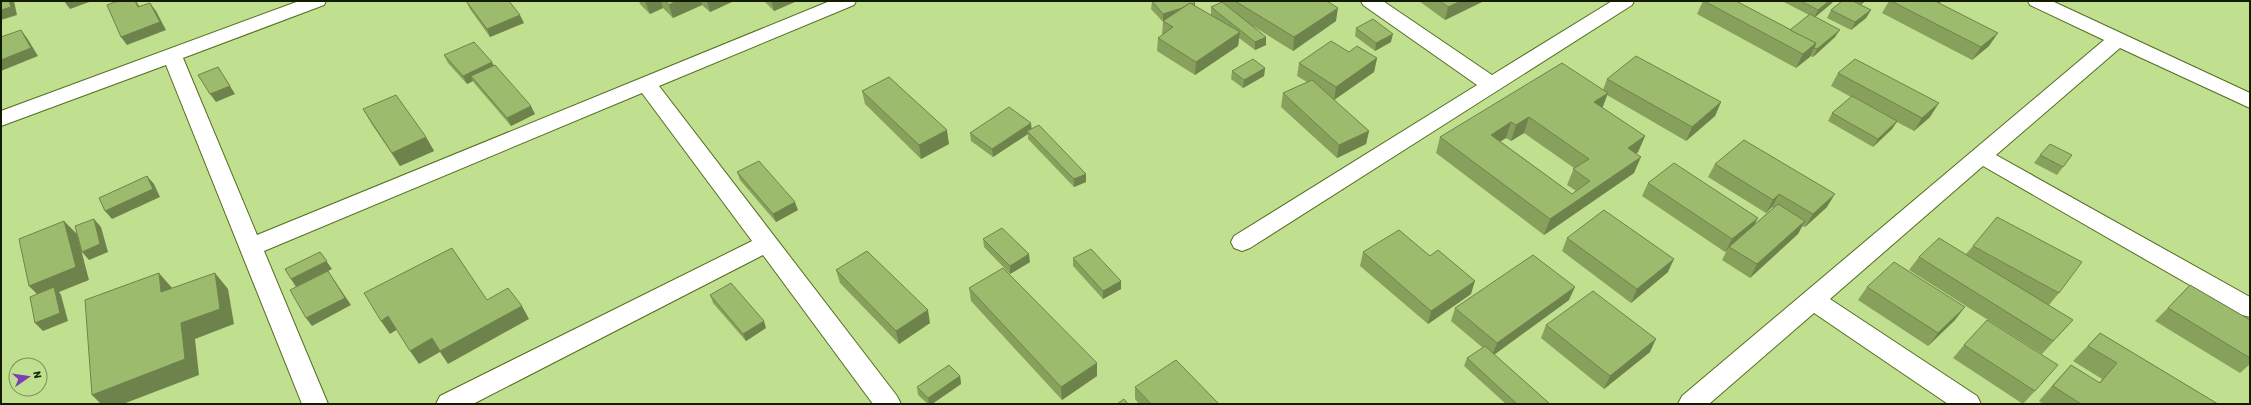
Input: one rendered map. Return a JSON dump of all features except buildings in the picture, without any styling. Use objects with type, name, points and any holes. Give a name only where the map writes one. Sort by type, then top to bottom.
[{"type":"street","points":[[1,119],[317,1]]},
{"type":"street","points":[[251,247],[847,1]]},
{"type":"street","points":[[1370,1],[1492,85]]},
{"type":"street","points":[[1242,242],[1625,1]]},
{"type":"street","points":[[2037,1],[2250,101]]},
{"type":"street","points":[[1691,404],[2118,39]]},
{"type":"street","points":[[172,55],[315,404]]},
{"type":"street","points":[[646,84],[888,404]]},
{"type":"street","points":[[1982,156],[2250,308]]},
{"type":"street","points":[[449,404],[767,243]]},
{"type":"street","points":[[1813,300],[1968,404]]}]
